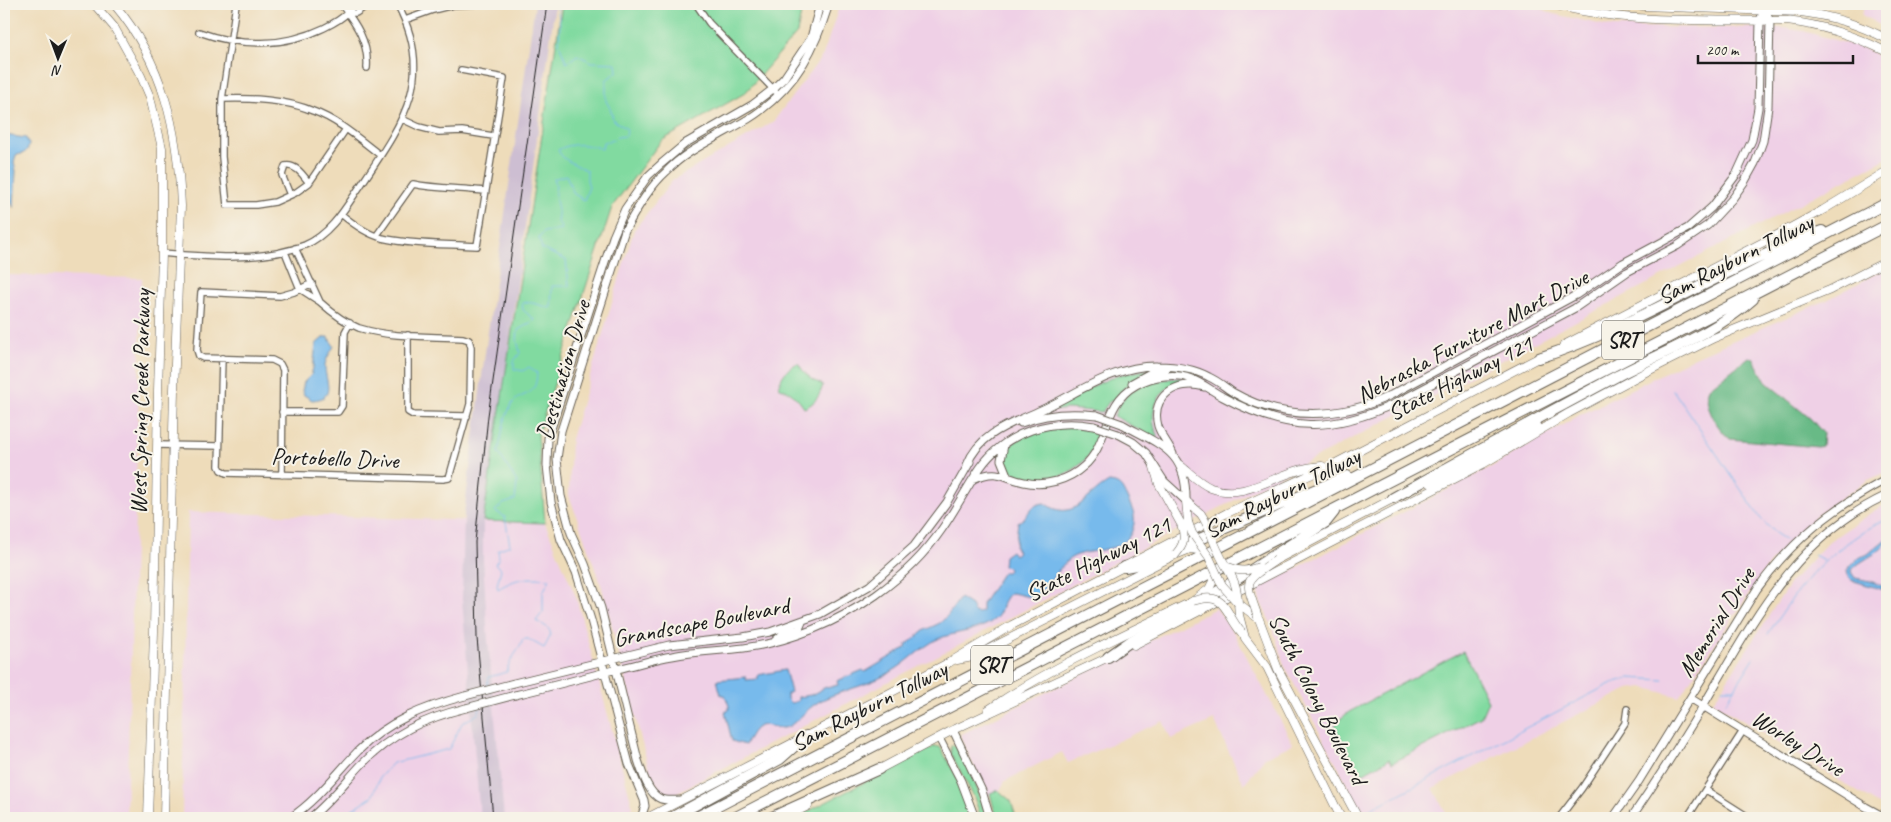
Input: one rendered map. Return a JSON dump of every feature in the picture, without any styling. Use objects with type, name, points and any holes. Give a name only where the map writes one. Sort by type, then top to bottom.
[{"type":"highway","name":"Sam Rayburn Tollway","points":[[695,818],[1887,203]]},
{"type":"highway","points":[[1539,358],[1565,350],[1646,314],[1736,268],[1805,237],[1863,216]]},
{"type":"highway","name":"Sam Rayburn Tollway","points":[[734,818],[1887,225]]},
{"type":"highway","points":[[1392,498],[1706,330],[1741,309],[1765,288]]},
{"type":"highway","points":[[1125,566],[1141,564],[1331,482],[1383,464]]},
{"type":"highway","points":[[1108,657],[1192,608],[1326,522],[1336,509]]},
{"type":"highway","points":[[671,818],[780,759],[806,736]]},
{"type":"highway","points":[[770,818],[879,769]]},
{"type":"main road","name":"West Spring Creek Parkway","points":[[94,4],[114,27],[141,76],[150,97],[162,148],[162,253],[148,818]]},
{"type":"main road","name":"West Spring Creek Parkway","points":[[114,4],[125,17],[158,77],[171,117],[180,177],[180,254],[173,445],[164,818]]},
{"type":"main road","points":[[1552,4],[1588,13],[1634,18],[1805,23],[1860,39],[1887,52]]},
{"type":"main road","points":[[1628,4],[1644,6],[1765,6],[1820,14],[1853,24],[1887,39]]},
{"type":"main road","name":"State Highway 121","points":[[647,818],[950,662],[1012,625],[1227,513],[1334,464],[1779,234],[1823,210],[1887,170]]},
{"type":"main road","points":[[784,818],[953,730],[1123,651],[1484,464],[1569,413],[1642,374],[1714,338],[1830,290],[1887,261]]},
{"type":"main road","points":[[1258,617],[1250,594],[1249,582],[1252,576],[1276,560],[1392,498],[1445,476],[1528,431],[1569,413]]},
{"type":"main road","points":[[1180,465],[1208,486],[1225,491],[1235,491],[1246,490],[1303,469],[1334,464]]},
{"type":"main road","name":"South Colony Boulevard","points":[[1154,467],[1159,484],[1184,523],[1205,550],[1222,585],[1238,603],[1258,617],[1272,655],[1358,818]]},
{"type":"main road","name":"Grandscape Boulevard","points":[[1186,501],[1201,514]]},
{"type":"main road","name":"Grandscape Boulevard","points":[[1175,555],[1182,547],[1185,538],[1186,501]]},
{"type":"main road","name":"South Colony Boulevard","points":[[1201,514],[1211,531],[1218,552],[1228,567],[1236,585],[1238,615],[1244,636],[1266,667],[1341,818]]},
{"type":"main road","points":[[950,662],[973,657],[1175,555],[1190,550],[1205,550]]},
{"type":"main road","points":[[1228,567],[1249,571],[1276,560]]},
{"type":"main road","points":[[1193,601],[1209,589],[1217,573]]},
{"type":"main road","points":[[969,723],[1011,694],[1048,673],[1204,597],[1217,598],[1244,636]]},
{"type":"main road","points":[[154,632],[168,634]]},
{"type":"main road","points":[[1297,732],[1309,726]]},
{"type":"street","points":[[236,4],[222,99],[222,157],[227,205],[256,205],[275,202],[309,183],[346,129]]},
{"type":"street","points":[[340,4],[348,13],[364,40],[368,54],[367,68]]},
{"type":"street","points":[[199,32],[231,41],[262,43],[293,39],[322,29],[348,13],[354,4]]},
{"type":"street","points":[[348,13],[356,13],[369,4]]},
{"type":"street","points":[[162,253],[249,256],[285,252],[308,244],[333,224],[342,214],[380,155],[409,104],[414,71],[413,46],[405,20],[397,4]]},
{"type":"street","points":[[405,20],[446,6],[476,4]]},
{"type":"street","points":[[696,4],[709,23],[776,92]]},
{"type":"street","name":"Destination Drive","points":[[681,800],[659,798],[654,794],[644,776],[633,742],[601,608],[585,564],[571,534],[561,496],[558,459],[561,431],[624,230],[641,202],[666,171],[689,152],[760,112],[776,92],[811,38],[820,4]]},
{"type":"street","name":"Destination Drive","points":[[641,818],[645,806],[644,800],[629,764],[579,581],[561,540],[551,502],[548,438],[613,237],[625,209],[648,176],[686,143],[776,92],[797,74],[811,54],[821,31],[829,4]]},
{"type":"street","name":"Nebraska Furniture Mart Drive","points":[[1176,367],[1195,370],[1235,394],[1291,413],[1332,414],[1374,403],[1576,295],[1623,263],[1688,228],[1712,207],[1724,193],[1747,153],[1754,132],[1758,108],[1760,21],[1765,6]]},
{"type":"street","name":"Nebraska Furniture Mart Drive","points":[[1007,475],[1025,483],[1041,484],[1058,481],[1073,475],[1085,466],[1095,453],[1112,411],[1126,391],[1154,377],[1174,375],[1197,380],[1207,388],[1256,413],[1292,424],[1335,424],[1371,415],[1575,308],[1627,272],[1694,236],[1708,225],[1733,198],[1752,168],[1761,147],[1768,107],[1770,21],[1765,6]]},
{"type":"street","points":[[342,214],[354,225],[377,235],[421,243],[477,246],[493,136],[504,78],[462,70]]},
{"type":"street","points":[[222,99],[245,98],[296,105],[314,111],[346,129],[380,155]]},
{"type":"street","points":[[402,119],[419,127],[438,132],[462,131],[493,136]]},
{"type":"street","points":[[661,164],[666,171]]},
{"type":"street","points":[[290,195],[282,175],[285,166],[292,166],[309,183]]},
{"type":"street","points":[[377,235],[413,184],[437,189],[457,188],[485,191]]},
{"type":"street","points":[[295,248],[320,302]]},
{"type":"street","points":[[285,252],[300,289],[357,327],[382,333],[408,334],[463,338],[469,340],[471,347],[470,404],[467,416],[413,415],[408,412],[408,334]]},
{"type":"street","points":[[282,475],[284,370],[280,364],[272,360],[203,358],[199,356],[197,350],[201,292],[280,296],[312,283]]},
{"type":"street","points":[[282,412],[338,412],[340,410],[342,406],[344,332],[350,323]]},
{"type":"street","points":[[157,445],[219,446],[222,358]]},
{"type":"street","points":[[967,465],[974,452],[999,428],[1108,376],[1146,366],[1176,367]]},
{"type":"street","points":[[1126,391],[1140,378],[1152,372],[1176,367]]},
{"type":"street","points":[[1173,454],[1158,426],[1157,417],[1162,399],[1168,392],[1186,384],[1207,388]]},
{"type":"street","points":[[559,402],[569,404]]},
{"type":"street","name":"Grandscape Boulevard","points":[[290,818],[312,802],[358,751],[387,727],[420,710],[514,683],[669,645],[743,637],[770,632],[802,622],[850,598],[869,586],[914,546],[942,508],[967,465],[988,443],[1002,432],[1025,421],[1048,414],[1068,412],[1097,415],[1122,424],[1173,454],[1180,465],[1186,486],[1186,501]]},
{"type":"street","name":"Portobello Drive","points":[[219,446],[219,466],[226,473],[443,479],[448,478],[467,416]]},
{"type":"street","name":"Grandscape Boulevard","points":[[310,818],[389,739],[422,721],[515,695],[672,656],[745,648],[773,642],[800,634],[851,611],[876,595],[902,574],[941,531],[986,460],[1004,444],[1025,432],[1044,426],[1071,423],[1094,426],[1118,434],[1133,442],[1146,453],[1168,487],[1186,501]]},
{"type":"street","points":[[973,479],[990,473],[1007,475],[1001,460],[1004,444]]},
{"type":"street","name":"Memorial Drive","points":[[1613,818],[1639,781],[1757,589],[1773,567],[1800,538],[1822,519],[1866,490],[1887,480]]},
{"type":"street","points":[[1866,490],[1873,502]]},
{"type":"street","name":"Memorial Drive","points":[[1631,818],[1703,706],[1769,596],[1805,554],[1828,532],[1873,502],[1887,495]]},
{"type":"street","points":[[894,565],[902,574]]},
{"type":"street","points":[[773,642],[783,634],[799,629],[802,622]]},
{"type":"street","points":[[1734,628],[1745,636]]},
{"type":"street","name":"Worley Drive","points":[[1690,698],[1886,818]]},
{"type":"street","points":[[1559,818],[1582,788],[1625,722],[1627,709]]},
{"type":"street","points":[[953,730],[982,791],[990,818]]},
{"type":"street","points":[[1687,818],[1742,731]]},
{"type":"street","points":[[939,738],[961,781],[975,818]]},
{"type":"street","points":[[1706,790],[1750,818]]},
{"type":"street","points":[[312,802],[319,810]]},
{"type":"shaded area","points":[[535,4],[555,4],[501,406],[483,521],[483,560],[488,641],[504,818],[480,818],[462,599],[464,514]]},
{"type":"shaded area","points":[[840,4],[1532,4],[1553,14],[1613,27],[1783,28],[1803,31],[1867,49],[1887,62],[1887,158],[672,795],[660,790],[649,770],[602,588],[569,495],[571,439],[634,230],[673,180],[773,122],[823,55]]},
{"type":"shaded area","points":[[1865,4],[1887,4],[1887,29],[1862,15]]},
{"type":"shaded area","points":[[1887,268],[1887,472],[1868,480],[1819,513],[1769,564],[1679,697],[1643,687],[1628,689],[1433,788],[1449,818],[1365,818],[1284,665],[1273,628],[1262,605],[1258,588],[1493,466],[1578,416],[1695,357],[1827,300]]},
{"type":"shaded area","points":[[4,275],[142,278],[126,818],[4,818]]},
{"type":"shaded area","points":[[1887,504],[1887,810],[1713,702],[1790,583],[1828,542]]},
{"type":"shaded area","points":[[188,512],[545,523],[576,597],[633,808],[611,818],[182,818]]},
{"type":"shaded area","points":[[1216,608],[1234,633],[1293,744],[1265,757],[1244,784],[1214,720],[1171,739],[1163,721],[1068,763],[1062,752],[1005,781],[1000,790],[987,796],[960,735]]},
{"type":"green space","points":[[562,4],[803,4],[797,33],[745,93],[661,141],[612,207],[538,434],[545,523],[483,521]]},
{"type":"green space","points":[[1749,357],[1753,358],[1766,382],[1811,419],[1823,433],[1822,446],[1730,439],[1720,429],[1709,409],[1707,395],[1709,388]]},
{"type":"green space","points":[[798,363],[809,376],[823,385],[816,399],[804,408],[793,395],[778,387],[785,372]]},
{"type":"green space","points":[[1151,369],[1125,387],[1115,399],[1109,402],[1102,412],[1068,409],[1050,411],[1048,407],[1117,375]]},
{"type":"green space","points":[[1181,378],[1181,381],[1160,396],[1156,403],[1153,419],[1158,436],[1155,439],[1114,416],[1119,405],[1132,390],[1149,382]]},
{"type":"green space","points":[[1061,426],[1078,427],[1100,433],[1088,457],[1079,466],[1068,473],[1044,479],[1017,476],[1018,474],[1008,467],[1005,461],[1006,453],[1017,440]]},
{"type":"green space","points":[[1463,651],[1488,701],[1481,717],[1392,763],[1389,759],[1364,773],[1358,771],[1335,727],[1337,721],[1349,712]]},
{"type":"green space","points":[[953,745],[964,758],[969,768],[987,818],[981,818],[974,797],[951,754],[951,746]]},
{"type":"green space","points":[[935,746],[940,747],[958,779],[972,818],[795,818]]},
{"type":"green space","points":[[998,790],[1011,801],[1015,814],[1013,818],[996,817],[990,793]]},
{"type":"water","points":[[4,135],[26,138],[29,144],[25,152],[16,155],[14,162],[16,171],[14,208],[7,194],[4,197]]},
{"type":"water","points":[[324,337],[328,337],[334,346],[327,357],[325,365],[328,387],[325,396],[312,400],[304,395],[302,391],[304,382],[311,375],[316,344]]},
{"type":"water","points":[[1109,482],[1121,487],[1134,514],[1132,531],[1128,539],[1121,544],[1071,558],[1038,594],[1025,596],[1010,593],[1005,599],[998,616],[989,623],[975,629],[938,639],[883,676],[819,702],[791,725],[782,728],[759,726],[745,745],[732,741],[725,712],[729,710],[729,706],[725,695],[721,695],[717,680],[746,677],[746,680],[758,679],[758,675],[785,670],[791,692],[787,694],[787,699],[791,703],[798,701],[798,697],[811,695],[826,687],[838,685],[837,681],[863,670],[865,672],[907,647],[906,645],[925,630],[940,623],[960,598],[971,605],[974,612],[982,611],[982,604],[1003,572],[1009,570],[1008,567],[1003,566],[1004,556],[1011,551],[1014,555],[1018,552],[1015,547],[1018,522],[1034,506],[1044,503],[1054,509],[1071,509]]},
{"type":"water","points":[[1887,538],[1882,548],[1859,563],[1851,572],[1855,578],[1870,581],[1887,588],[1887,591],[1851,580],[1847,570],[1858,558],[1868,554]]},
{"type":"waterway","points":[[486,689],[489,677],[507,672],[509,664],[523,639],[528,639],[544,648],[550,635],[549,629],[536,621],[543,612],[543,592],[550,579],[523,579],[511,582],[498,589],[497,585],[501,569],[495,564],[499,558],[498,550],[510,545],[505,517],[495,511],[503,504],[515,500],[517,482],[498,452],[507,415],[512,404],[531,391],[536,382],[537,373],[529,367],[523,371],[514,369],[514,361],[520,353],[517,340],[518,330],[535,320],[523,310],[522,303],[533,303],[551,308],[552,286],[569,286],[566,260],[542,249],[539,238],[544,232],[562,229],[557,221],[556,186],[553,179],[566,175],[574,194],[584,200],[589,187],[587,171],[567,160],[558,150],[563,147],[580,145],[602,149],[603,142],[626,136],[627,129],[613,120],[611,110],[606,101],[606,80],[617,72],[616,63],[592,62],[577,55],[567,63],[559,44],[560,25],[557,4]]},
{"type":"waterway","points":[[1673,390],[1761,519],[1775,533],[1786,540]]},
{"type":"waterway","points":[[1768,634],[1793,597],[1819,567],[1849,541],[1887,518]]},
{"type":"waterway","points":[[1814,555],[1824,560]]},
{"type":"waterway","points":[[1726,702],[1754,658]]},
{"type":"waterway","points":[[1363,813],[1612,683],[1629,678],[1663,680]]},
{"type":"waterway","points":[[1722,688],[1735,688]]},
{"type":"waterway","points":[[338,818],[372,797],[380,777],[393,763],[449,749],[462,723],[478,714],[480,708]]},
{"type":"railway","points":[[493,818],[477,638],[475,542],[488,416],[547,4]]}]
